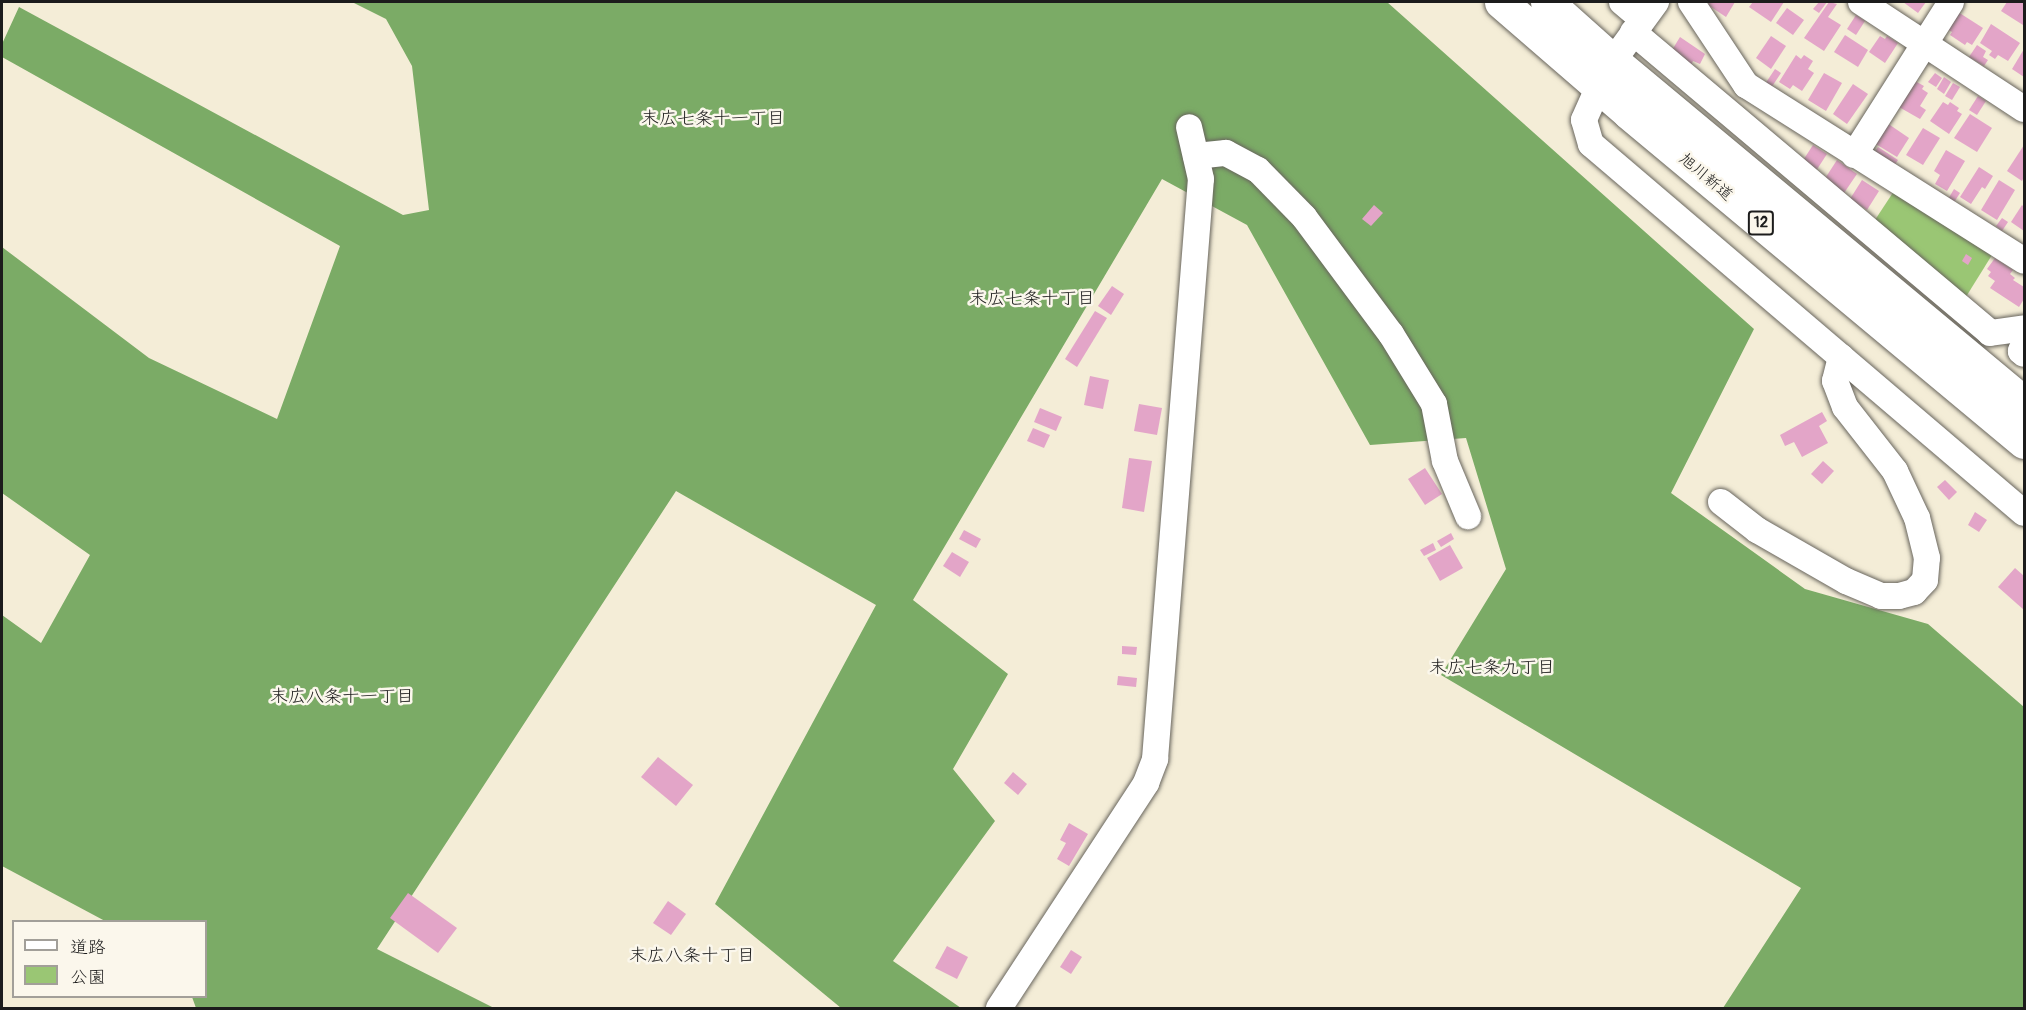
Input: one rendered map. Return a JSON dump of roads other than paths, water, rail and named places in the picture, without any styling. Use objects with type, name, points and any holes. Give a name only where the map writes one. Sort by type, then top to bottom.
[{"type":"highway","name":"旭川新道","points":[[1501,2],[1606,74],[2025,403]]},
{"type":"highway","name":"旭川新道","points":[[1547,2],[1606,74],[2025,442]]},
{"type":"street","points":[[1622,2],[1644,17],[1990,333],[2025,327]]},
{"type":"street","points":[[1691,2],[1746,85],[2025,261]]},
{"type":"street","points":[[1861,2],[2025,109]]},
{"type":"street","points":[[1854,155],[1951,2]]},
{"type":"street","points":[[1644,17],[1606,74],[1584,120],[1591,144],[2025,513]]},
{"type":"street","points":[[999,1008],[1146,783],[1155,759],[1202,179],[1189,127]]},
{"type":"street","points":[[1196,156],[1226,153],[1258,170],[1304,217],[1391,334],[1434,404],[1445,461],[1467,516]]},
{"type":"street","points":[[2025,344],[2021,351],[2025,354]]},
{"type":"street","points":[[1721,501],[1756,530],[1846,581],[1881,596],[1899,596],[1914,592],[1925,580],[1927,558],[1917,518],[1895,471],[1845,407],[1835,381],[1841,357]]},
{"type":"district","name":"末広七条十一丁目","points":[[713,119]]},
{"type":"district","name":"末広七条十丁目","points":[[1032,299]]},
{"type":"district","name":"末広七条九丁目","points":[[1492,668]]},
{"type":"district","name":"末広八条十一丁目","points":[[342,697]]},
{"type":"district","name":"末広八条十丁目","points":[[692,956]]}]
